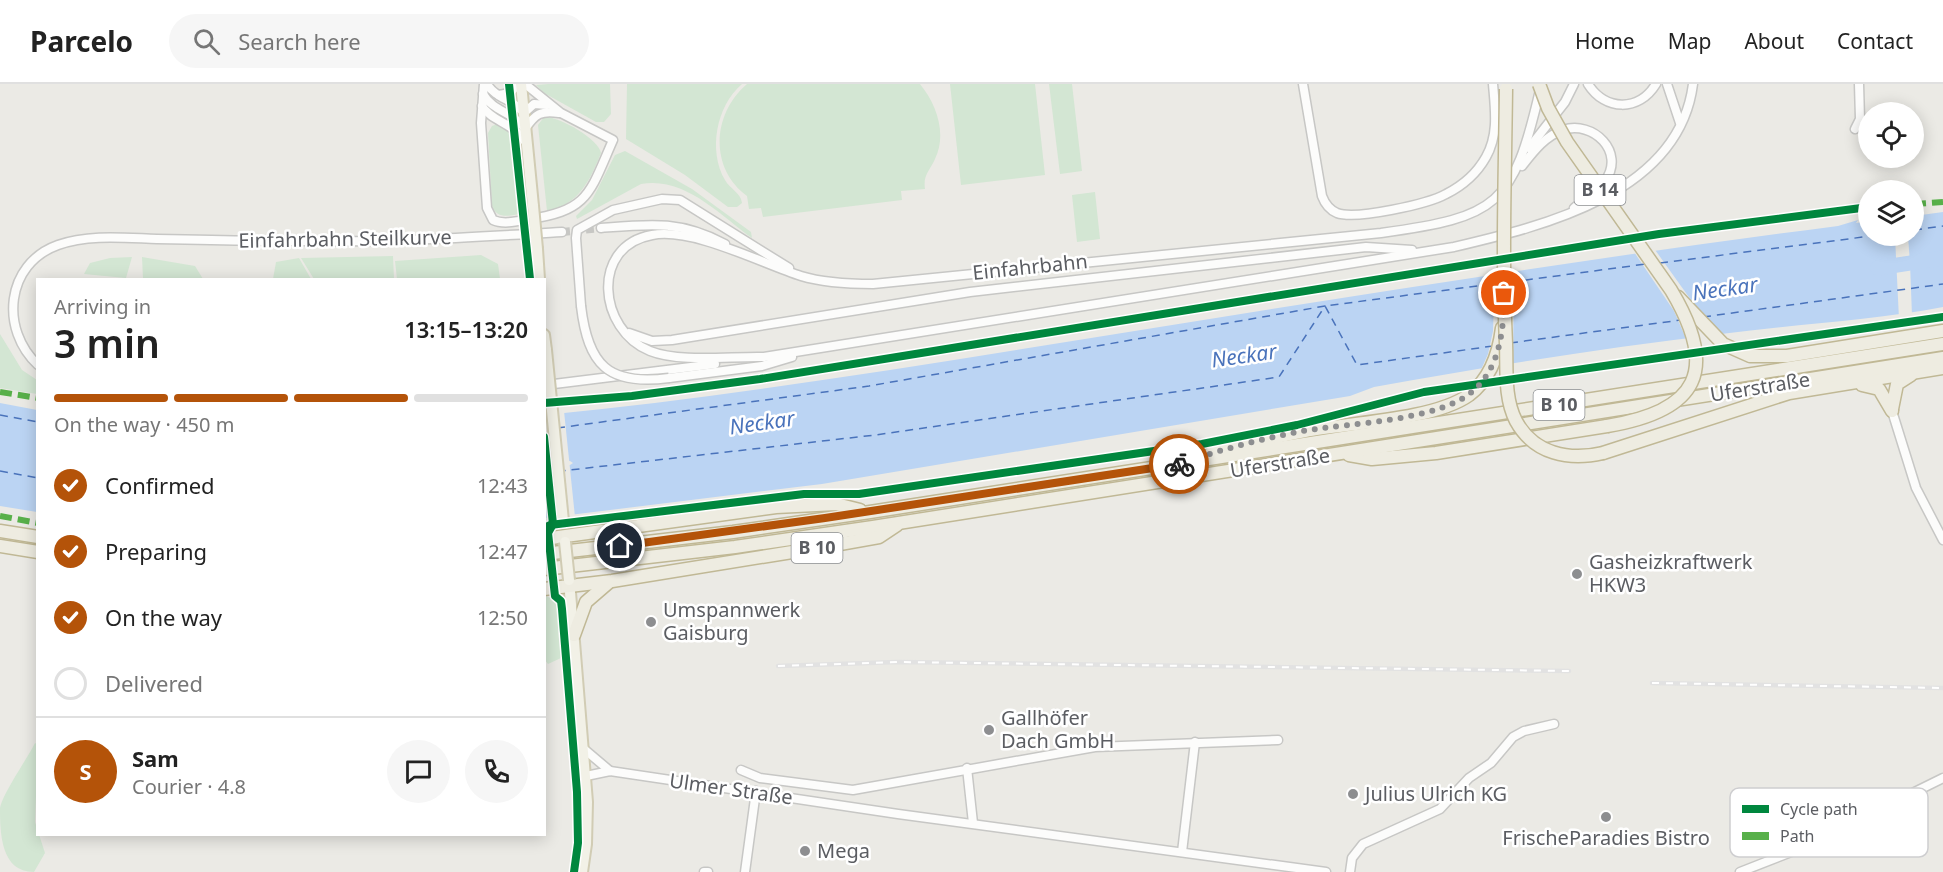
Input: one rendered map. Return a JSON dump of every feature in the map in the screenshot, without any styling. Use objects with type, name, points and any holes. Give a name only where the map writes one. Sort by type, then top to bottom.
[{"type":"highway","points":[[1506,84],[1504,312],[1509,396],[1521,428],[1541,447],[1558,454],[1579,457],[1603,453],[1753,403],[1839,384],[1943,368]]},
{"type":"highway","name":"B 14","points":[[1338,454],[1372,459],[1436,453],[1633,422],[1662,412],[1680,398],[1688,387],[1696,365],[1695,339],[1686,316],[1671,290],[1567,142],[1548,108],[1540,84]]},
{"type":"highway","name":"B 14","points":[[1671,290],[1712,335],[1737,352],[1765,357],[1943,331]]},
{"type":"highway","points":[[1176,465],[1288,434],[1425,412],[1455,403],[1476,388],[1486,377],[1498,350],[1504,312]]},
{"type":"highway","name":"Uferstraße","points":[[546,554],[722,533],[870,512],[1943,344]]},
{"type":"highway","name":"Uferstraße","points":[[546,569],[735,547],[901,523],[1943,358]]},
{"type":"highway","points":[[1892,411],[1897,384],[1916,372]]},
{"type":"highway","points":[[1839,384],[1874,386],[1886,397],[1892,411]]},
{"type":"highway","name":"B 10","points":[[546,538],[801,505],[836,504],[870,512]]},
{"type":"highway","name":"B 10","points":[[546,589],[569,583],[612,581],[879,537],[901,523]]},
{"type":"highway","points":[[0,531],[36,537]]},
{"type":"highway","points":[[0,546],[36,552]]},
{"type":"highway","name":"B 10","points":[[573,635],[586,602],[599,588],[612,581]]},
{"type":"main road","points":[[521,84],[539,278]]},
{"type":"main road","points":[[546,350],[586,776],[586,844],[582,872]]},
{"type":"street","points":[[485,87],[485,109],[481,123],[487,208],[493,220],[503,223],[561,214],[573,208],[584,198],[613,140],[561,113],[521,84],[508,94],[496,95]]},
{"type":"street","points":[[1303,84],[1322,196],[1332,210],[1346,214],[1422,204],[1444,195],[1466,180],[1485,159],[1493,139],[1493,84]]},
{"type":"street","name":"Einfahrbahn","points":[[1520,164],[1540,84]]},
{"type":"street","name":"Einfahrbahn","points":[[1514,176],[1537,137],[1565,102],[1574,84]]},
{"type":"street","points":[[1588,84],[1606,102],[1626,105],[1644,98],[1656,84]]},
{"type":"street","points":[[1667,84],[1680,123]]},
{"type":"street","name":"Einfahrbahn","points":[[1566,215],[1600,187],[1610,172],[1609,151],[1597,134],[1577,128],[1557,133],[1537,149],[1501,193],[1480,210],[1458,219],[1416,228],[873,284],[835,283],[802,276],[742,254],[674,234],[651,235],[637,240],[617,258],[608,285],[610,310],[619,327],[642,347],[664,354],[764,357],[1425,252],[1521,231],[1566,215],[1629,183],[1650,165],[1680,123],[1693,84]]},
{"type":"street","points":[[1855,129],[1860,119],[1859,84]]},
{"type":"street","points":[[485,87],[514,103],[524,113],[534,104],[549,105]]},
{"type":"street","points":[[485,87],[489,104],[513,115],[525,129],[533,116],[541,112],[561,113]]},
{"type":"street","points":[[485,109],[497,108]]},
{"type":"street","points":[[485,109],[499,120],[512,126],[527,145]]},
{"type":"street","points":[[482,139],[488,125],[499,120]]},
{"type":"street","points":[[802,276],[686,202],[662,199],[607,212],[577,230],[581,306],[586,341],[602,365],[613,373],[634,381],[669,378],[762,366],[812,350]]},
{"type":"street","points":[[601,228],[648,224],[679,225],[705,234],[742,254]]},
{"type":"street","name":"Einfahrbahn Steilkurve","points":[[36,363],[17,339],[10,317],[14,286],[24,268],[44,252],[59,245],[89,239],[369,241],[562,232]]},
{"type":"street","name":"Einfahrbahn","points":[[619,327],[642,339],[661,341],[899,302],[1366,247],[1425,252]]},
{"type":"street","points":[[546,385],[715,363]]},
{"type":"street","points":[[1892,411],[1913,479],[1943,540]]},
{"type":"street","points":[[1350,872],[1352,858],[1363,844],[1408,826],[1440,809],[1469,778],[1491,763],[1513,737],[1524,731],[1554,724]]},
{"type":"street","name":"Ulmer Straße","points":[[741,770],[760,778],[854,790],[967,768],[1095,747],[1278,740]]},
{"type":"street","points":[[1182,852],[1195,742]]},
{"type":"street","points":[[584,749],[610,771]]},
{"type":"street","points":[[967,768],[973,823]]},
{"type":"street","name":"Ulmer Straße","points":[[586,776],[610,771],[851,807],[1326,872]]},
{"type":"street","points":[[1923,788],[1943,778]]},
{"type":"street","points":[[851,807],[854,790]]},
{"type":"street","points":[[745,872],[756,791]]},
{"type":"street","points":[[1740,872],[1778,857]]},
{"type":"green space","points":[[610,84],[611,114],[604,122],[596,122],[544,93],[536,85]]},
{"type":"green space","points":[[627,84],[742,84],[726,104],[717,129],[716,143],[717,156],[725,180],[740,196],[742,203],[737,207],[728,207],[685,175],[626,139]]},
{"type":"green space","points":[[747,84],[920,84],[935,110],[940,130],[938,149],[926,177],[925,189],[901,191],[902,200],[763,217],[761,208],[749,209],[747,196],[726,171],[721,156],[720,141],[727,110],[735,96]]},
{"type":"green space","points":[[950,84],[1035,84],[1045,175],[961,185]]},
{"type":"green space","points":[[1049,84],[1072,84],[1082,171],[1060,174]]},
{"type":"green space","points":[[544,117],[550,117],[577,129],[599,147],[601,153],[582,190],[567,203],[547,211],[538,125]]},
{"type":"green space","points":[[500,123],[512,132],[520,214],[507,216],[497,213],[492,206],[488,133],[492,126]]},
{"type":"green space","points":[[625,151],[692,189],[751,232],[752,238],[700,199],[686,191],[657,183],[641,184],[577,219],[576,216],[592,200],[615,155]]},
{"type":"green space","points":[[1095,192],[1100,239],[1077,242],[1072,195]]},
{"type":"green space","points":[[481,255],[498,264],[500,278],[397,278],[395,261]]},
{"type":"green space","points":[[393,256],[394,278],[313,278],[301,258]]},
{"type":"green space","points":[[132,257],[126,278],[84,274],[90,263],[110,258]]},
{"type":"green space","points":[[142,257],[195,266],[202,278],[143,278]]},
{"type":"green space","points":[[299,258],[310,278],[273,278],[276,262]]},
{"type":"green space","points":[[0,334],[22,370],[36,379],[36,394],[0,388]]},
{"type":"green space","points":[[546,596],[557,600],[561,658],[548,664],[546,661]]},
{"type":"green space","points":[[35,743],[36,836],[40,836],[45,853],[34,872],[15,866],[9,859],[2,840],[0,808],[10,785]]},
{"type":"water","points":[[1943,212],[1943,307],[1888,316],[1678,339],[1547,358],[1374,387],[1350,396],[822,484],[546,518],[546,467],[573,463],[570,461],[546,463],[546,415],[818,381],[1464,279],[1838,226],[1858,220],[1856,223],[1858,223],[1858,246],[1924,246],[1924,215]]},
{"type":"water","points":[[0,403],[36,410],[36,512],[0,506]]},
{"type":"pier","points":[[1895,246],[1909,246],[1912,316],[1899,319]]},
{"type":"pier","points":[[1653,247],[1696,307],[1723,336],[1687,341],[1674,311],[1632,249]]},
{"type":"pier","points":[[1514,267],[1513,366],[1480,372],[1488,354],[1493,331],[1495,270]]},
{"type":"pier","points":[[564,411],[575,517],[551,520],[546,465],[546,412]]},
{"type":"waterway","name":"Neckar","points":[[1878,268],[1943,258]]},
{"type":"ferry route","points":[[1924,229],[1943,226]]},
{"type":"ferry route","points":[[1660,263],[1858,238]]},
{"type":"ferry route","points":[[1511,282],[1646,264]]},
{"type":"ferry route","points":[[1493,346],[1357,365],[1325,306],[1500,283]]},
{"type":"ferry route","points":[[1703,317],[1943,284]]},
{"type":"ferry route","points":[[557,428],[869,386],[1325,306],[1279,377],[875,435],[561,471]]},
{"type":"ferry route","points":[[1510,343],[1681,320]]},
{"type":"ferry route","points":[[0,415],[36,422]]},
{"type":"ferry route","points":[[0,471],[36,478]]},
{"type":"ferry route","points":[[546,473],[554,472]]},
{"type":"tunnel","points":[[562,232],[601,228]]},
{"type":"railway","points":[[778,666],[898,662],[1569,671]]},
{"type":"railway","points":[[1652,683],[1943,688]]},
{"type":"marked path","points":[[1924,203],[1943,202]]},
{"type":"marked path","points":[[0,392],[36,398]]},
{"type":"marked path","points":[[0,516],[36,523]]},
{"type":"cycle path","points":[[509,84],[530,278]]},
{"type":"cycle path","points":[[546,403],[632,396],[760,379],[1659,234],[1858,208]]},
{"type":"cycle path","points":[[546,527],[804,494],[859,494],[1202,444],[1297,425],[1424,392],[1943,317]]},
{"type":"cycle path","points":[[546,456],[553,524],[548,533],[555,596],[561,601],[562,609],[577,792],[578,843],[574,872]]},
{"type":"way so far","points":[[1179,464],[1230,448],[1288,434],[1425,412],[1455,403],[1468,396],[1476,388],[1486,377],[1493,363],[1502,334],[1504,293]]},
{"type":"place","name":"Gasheizkraftwerk HKW3","points":[[1577,574]]},
{"type":"place","name":"Umspannwerk Gaisburg","points":[[651,622]]},
{"type":"place","name":"Gallhöfer Dach GmbH","points":[[989,730]]},
{"type":"place","name":"Julius Ulrich KG","points":[[1353,794]]},
{"type":"place","name":"FrischeParadies Bistro","points":[[1606,817]]},
{"type":"place","name":"Mega","points":[[805,851]]},
{"type":"route","points":[[620,546],[733,532],[1179,464]]}]
